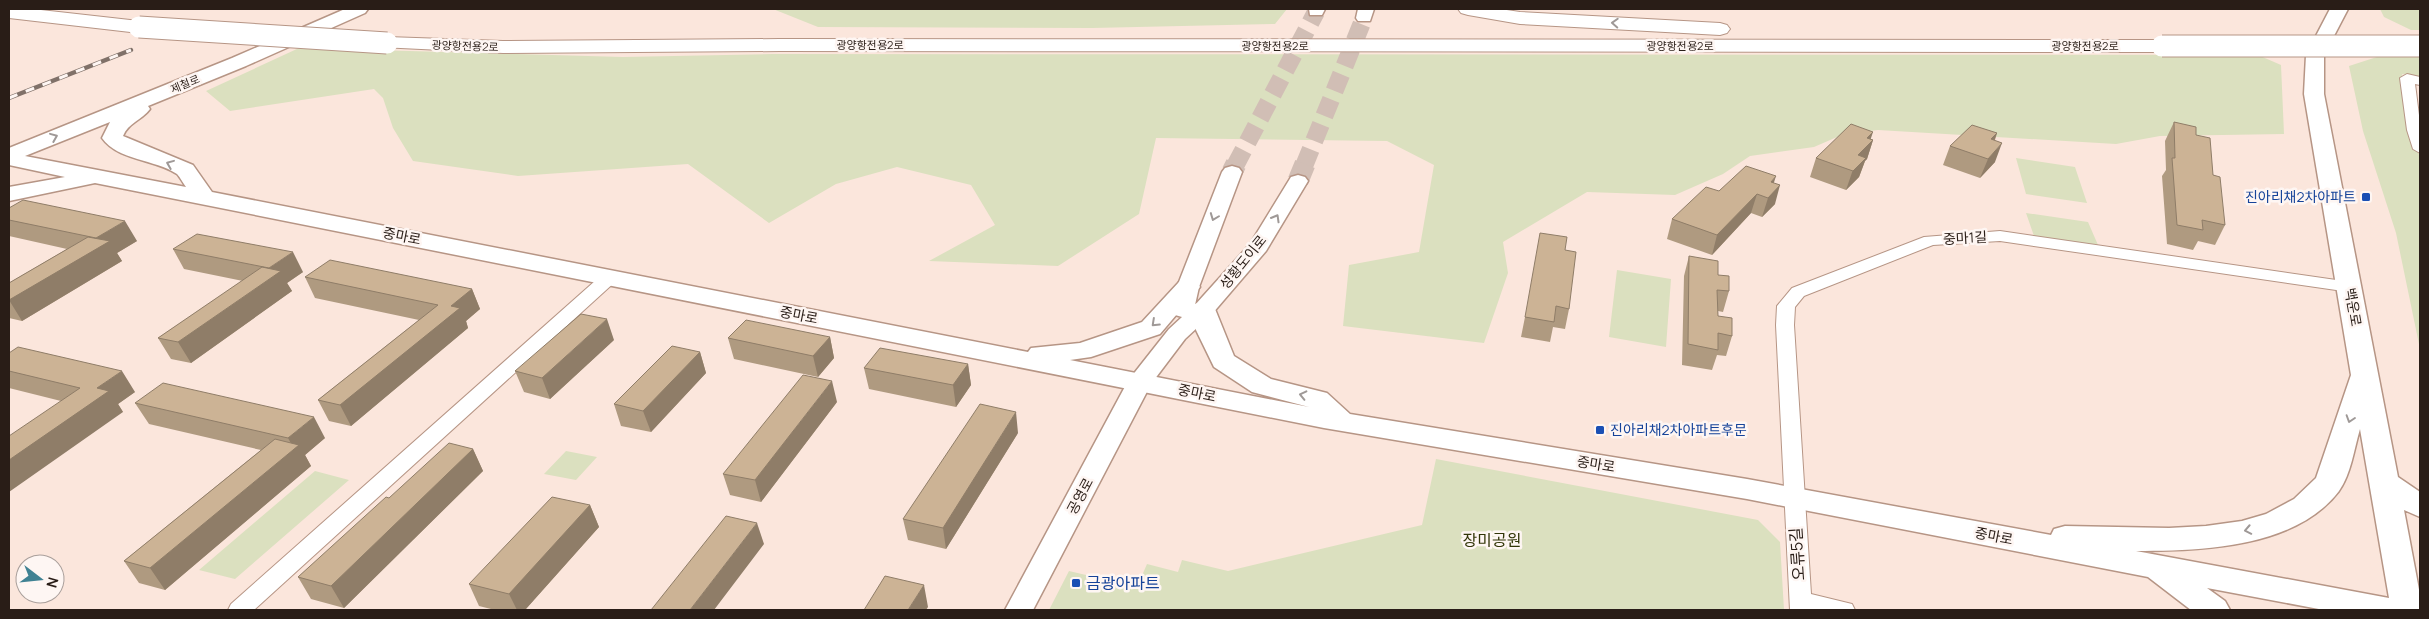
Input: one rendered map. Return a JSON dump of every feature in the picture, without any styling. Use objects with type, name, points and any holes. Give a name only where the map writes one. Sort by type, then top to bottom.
[{"type":"highway","points":[[66,9],[148,23]]},
{"type":"highway","points":[[1468,9],[1520,18],[1891,38]]},
{"type":"highway","points":[[9,12],[395,39]]},
{"type":"highway","name":"광양항전용2로","points":[[395,39],[1891,38],[2165,42]]},
{"type":"highway","points":[[2165,42],[2420,38]]},
{"type":"highway","name":"광양항전용2로","points":[[395,39],[503,47],[2165,42]]},
{"type":"highway","points":[[2165,42],[2420,46]]},
{"type":"main road","name":"제철로","points":[[9,137],[214,58],[349,9]]},
{"type":"main road","name":"제철로","points":[[9,157],[239,62],[359,9]]},
{"type":"main road","name":"백운로","points":[[2339,9],[2315,54],[2314,94],[2407,610]]},
{"type":"main road","points":[[204,197],[185,170],[122,145],[112,138],[117,126],[146,105],[239,62]]},
{"type":"main road","name":"중마로","points":[[9,157],[99,177],[1342,422],[1794,498],[2388,610]]},
{"type":"main road","points":[[9,194],[99,177]]},
{"type":"main road","points":[[1016,358],[1055,351],[1082,351],[1151,328],[1188,287]]},
{"type":"main road","points":[[1204,309],[1209,330],[1223,361],[1262,386],[1317,399],[1342,422]]},
{"type":"main road","points":[[1990,535],[2174,540],[2227,534],[2271,525],[2307,506],[2329,482],[2365,373]]},
{"type":"main road","points":[[2384,482],[2420,506]]},
{"type":"main road","points":[[2154,566],[2214,610]]},
{"type":"street","points":[[2420,81],[2407,78],[2420,149]]},
{"type":"street","name":"성황도이로","points":[[1177,334],[1188,287],[1232,172]]},
{"type":"street","name":"성황도이로","points":[[1140,381],[1177,334],[1204,309],[1259,247],[1298,181]]},
{"type":"street","name":"중마1길","points":[[1794,498],[1786,306],[1798,292],[1930,240],[2000,236],[2350,287]]},
{"type":"street","points":[[239,610],[610,277]]},
{"type":"street","name":"공영로","points":[[1019,610],[1140,381]]},
{"type":"street","name":"오류5길","points":[[1794,498],[1801,606]]},
{"type":"street","points":[[1801,606],[1844,610]]},
{"type":"green space","points":[[773,9],[1287,9],[1275,24],[1092,28],[818,27]]},
{"type":"green space","points":[[2380,9],[2420,9],[2420,30],[2411,30],[2384,17]]},
{"type":"green space","points":[[299,48],[623,57],[772,54],[2258,55],[2281,65],[2284,134],[2160,136],[2116,144],[1878,130],[1844,134],[1814,147],[1750,156],[1723,174],[1675,195],[1587,192],[1503,242],[1508,273],[1484,343],[1343,326],[1349,265],[1419,252],[1434,165],[1387,141],[1156,138],[1139,214],[1058,266],[929,261],[995,225],[971,185],[897,167],[836,184],[769,223],[688,164],[518,176],[413,161],[393,128],[383,98],[374,89],[230,111],[206,91]]},
{"type":"green space","points":[[2383,55],[2420,55],[2420,77],[2402,74],[2420,160],[2420,349],[2396,233],[2363,131],[2349,66]]},
{"type":"green space","points":[[2016,158],[2075,167],[2087,203],[2026,194]]},
{"type":"green space","points":[[2026,213],[2088,222],[2098,245],[2034,236]]},
{"type":"green space","points":[[1617,270],[1671,279],[1666,347],[1609,337]]},
{"type":"green space","points":[[566,451],[597,457],[576,480],[544,474]]},
{"type":"green space","name":"장미공원","points":[[1436,459],[1758,520],[1780,542],[1784,610],[1049,610],[1069,571],[1137,587],[1147,564],[1178,572],[1182,560],[1228,571],[1422,525]]},
{"type":"green space","points":[[315,471],[349,480],[235,579],[199,570]]},
{"type":"building","points":[[2174,122],[2196,127],[2196,135],[2210,138],[2213,175],[2220,177],[2225,225],[2202,220],[2203,230],[2177,225],[2172,158],[2175,158]]},
{"type":"building","points":[[1851,124],[1873,132],[1867,138],[1873,140],[1858,155],[1866,158],[1853,171],[1816,158]]},
{"type":"building","points":[[1972,125],[1997,133],[1991,139],[2002,143],[1988,159],[1950,146]]},
{"type":"building","points":[[1746,166],[1776,176],[1771,182],[1780,185],[1768,198],[1757,194],[1717,235],[1672,219],[1706,187],[1719,191]]},
{"type":"building","points":[[23,200],[125,221],[96,238],[9,220],[9,208]]},
{"type":"building","points":[[1540,233],[1567,237],[1565,250],[1576,252],[1569,309],[1556,306],[1554,322],[1525,317]]},
{"type":"building","points":[[197,234],[293,252],[269,268],[173,249]]},
{"type":"building","points":[[88,237],[110,241],[9,300],[9,283]]},
{"type":"building","points":[[1689,256],[1718,261],[1718,275],[1729,276],[1729,291],[1717,290],[1718,316],[1732,318],[1732,336],[1718,333],[1718,350],[1688,344]]},
{"type":"building","points":[[330,260],[472,289],[451,306],[460,308],[340,405],[318,400],[438,305],[305,277]]},
{"type":"building","points":[[262,267],[281,271],[178,342],[158,338]]},
{"type":"building","points":[[581,314],[607,319],[542,378],[515,371]]},
{"type":"building","points":[[746,320],[830,337],[813,356],[728,338]]},
{"type":"building","points":[[672,346],[700,352],[643,411],[614,404]]},
{"type":"building","points":[[18,347],[122,371],[97,388],[109,391],[9,460],[9,436],[80,388],[9,371],[9,353]]},
{"type":"building","points":[[880,348],[968,364],[953,385],[864,368]]},
{"type":"building","points":[[803,375],[832,381],[755,480],[723,474]]},
{"type":"building","points":[[163,383],[314,417],[288,438],[135,403]]},
{"type":"building","points":[[980,404],[1016,412],[943,528],[903,519]]},
{"type":"building","points":[[275,439],[299,445],[150,568],[124,561]]},
{"type":"building","points":[[449,443],[473,449],[331,586],[298,577],[386,497],[389,498]]},
{"type":"building","points":[[552,497],[590,505],[509,594],[469,584]]},
{"type":"building","points":[[726,516],[757,523],[690,610],[651,610]]},
{"type":"building","points":[[885,576],[924,585],[908,610],[864,610]]},
{"type":"tunnel","points":[[1235,166],[1316,12]]},
{"type":"tunnel","points":[[1304,166],[1364,18]]},
{"type":"tunnel","points":[[1298,181],[1305,164]]},
{"type":"tunnel","points":[[1232,172],[1235,166]]},
{"type":"railway","points":[[9,98],[131,50]]},
{"type":"place","name":"진아리채2차아파트","points":[[2366,197]]},
{"type":"place","name":"진아리채2차아파트후문","points":[[1600,430]]},
{"type":"place","name":"금광아파트","points":[[1076,583]]}]
